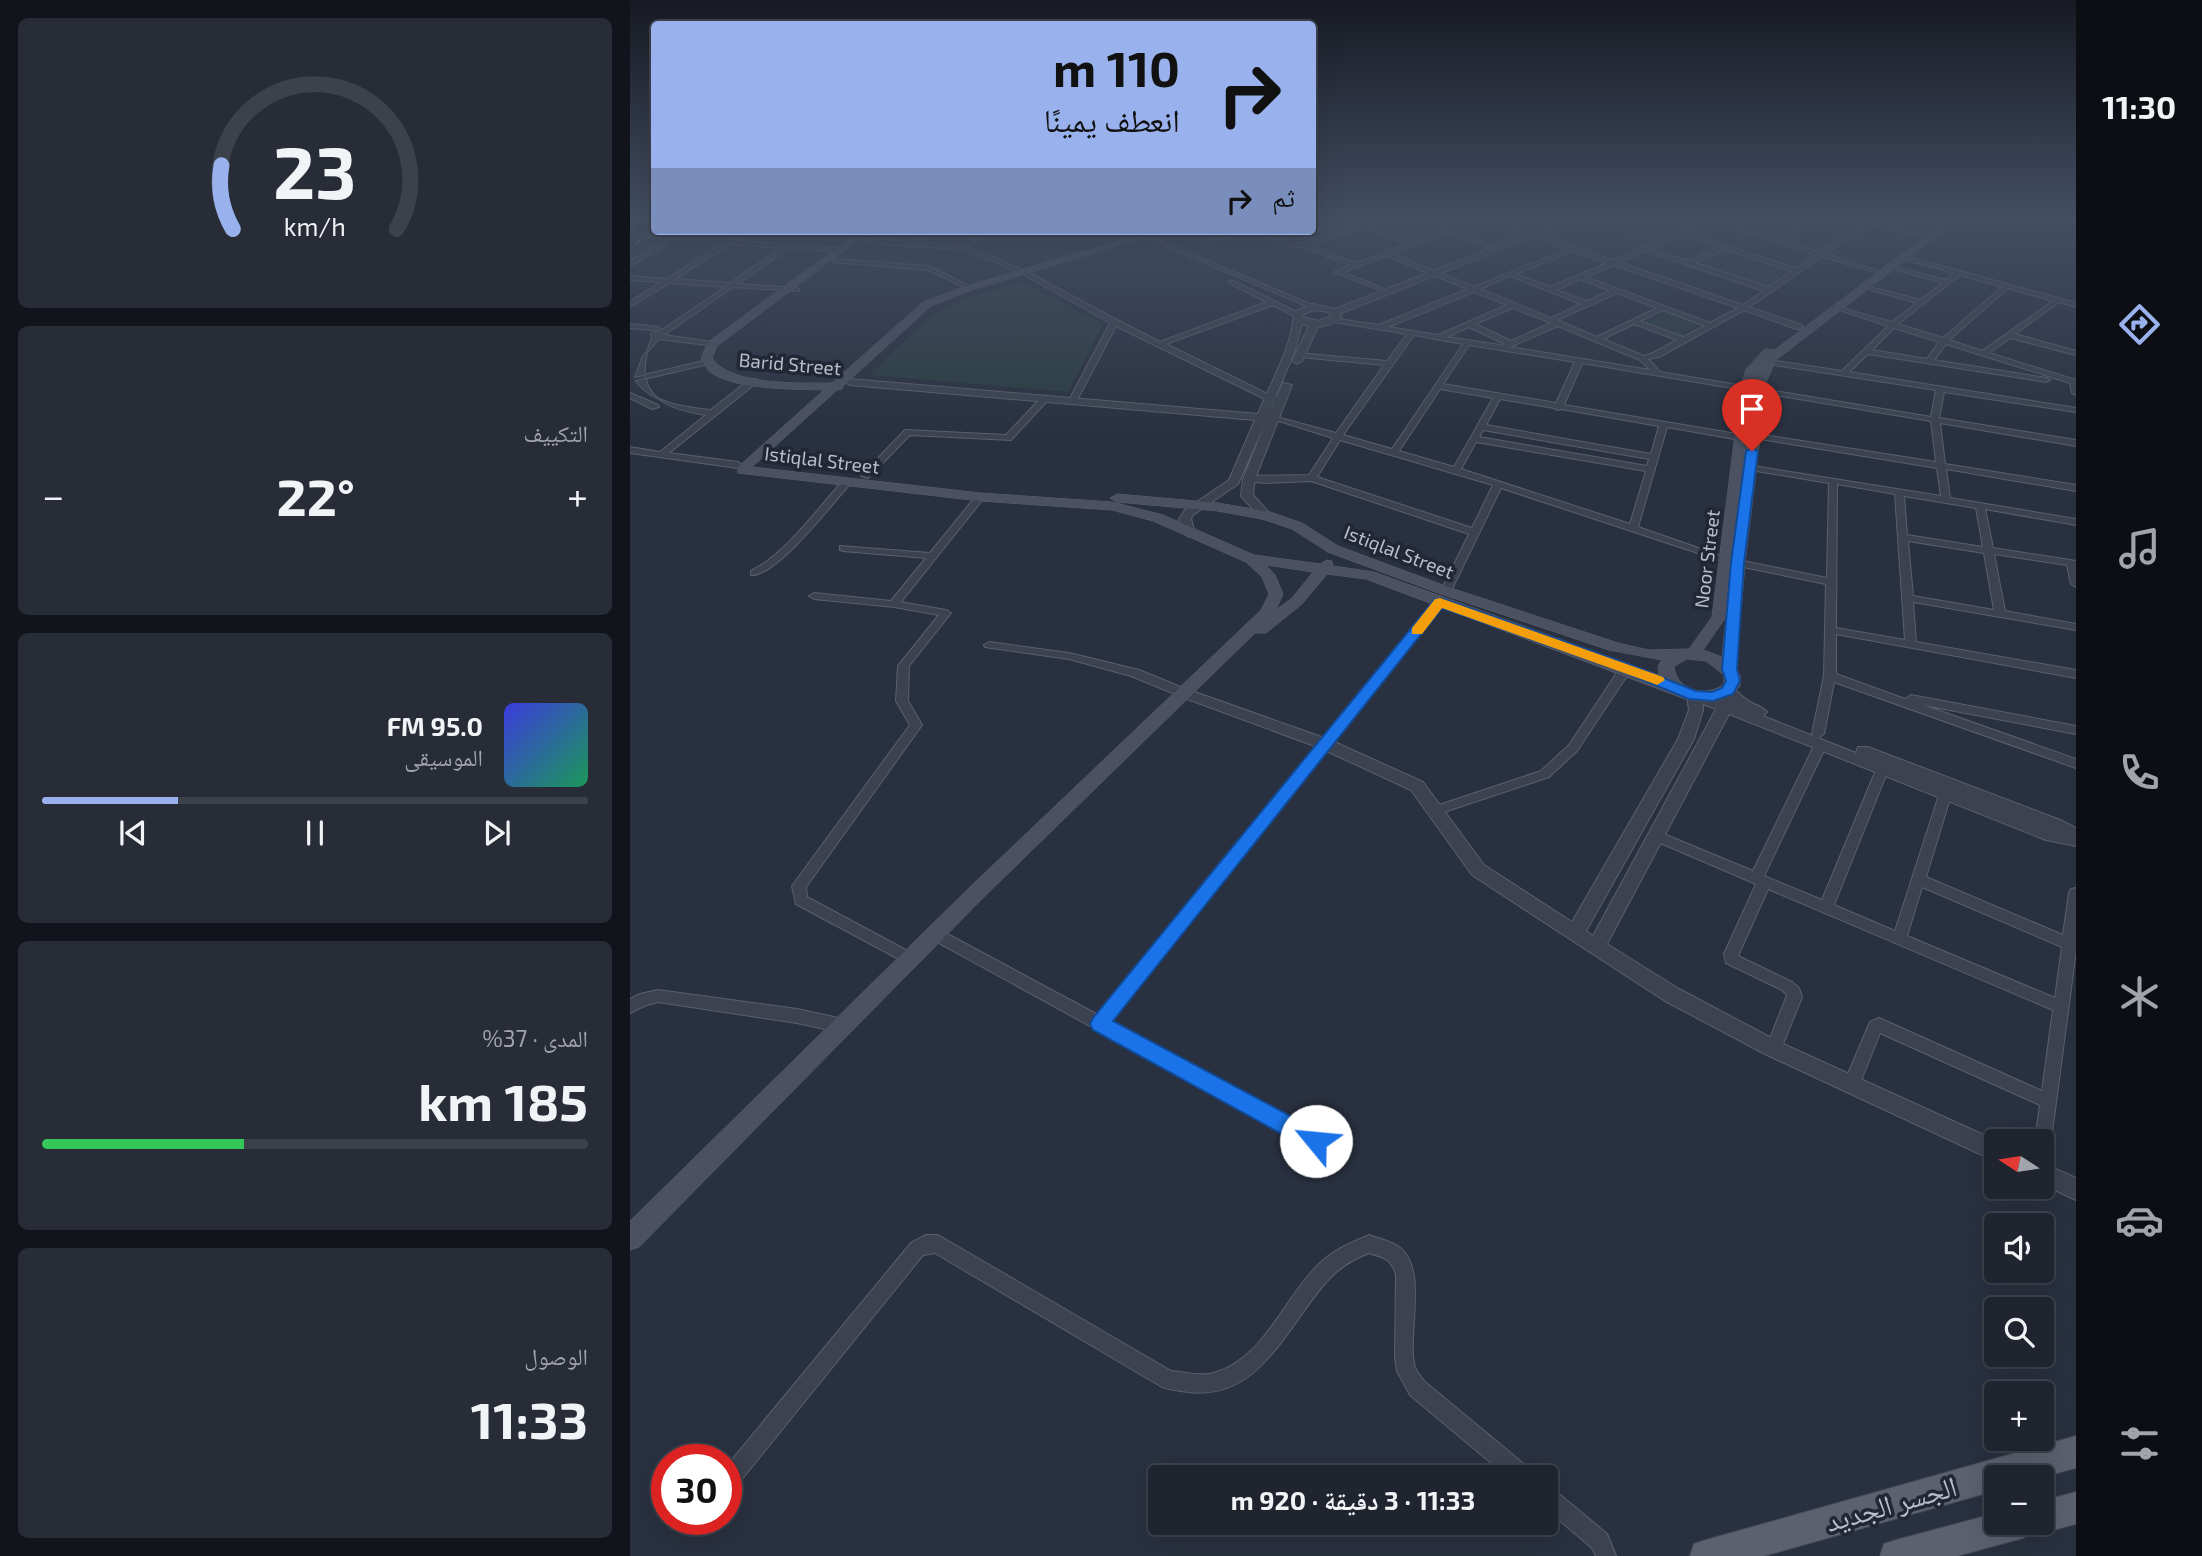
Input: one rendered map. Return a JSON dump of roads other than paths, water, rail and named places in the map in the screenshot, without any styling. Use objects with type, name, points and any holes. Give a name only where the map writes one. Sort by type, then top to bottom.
[{"type":"main road","name":"Barid Street","points":[[790,292],[707,351],[705,362],[710,369],[723,375],[753,380],[842,384]]},
{"type":"main road","points":[[842,384],[915,313],[941,298],[960,292]]},
{"type":"main road","points":[[750,466],[842,384],[935,307],[973,292]]},
{"type":"main road","name":"Noor Street","points":[[1685,654],[1719,617],[1740,437],[1752,369],[1799,327],[1849,292]]},
{"type":"main road","name":"Noor Street","points":[[1729,669],[1738,563],[1761,380],[1769,362],[1856,292]]},
{"type":"main road","name":"Barid Street","points":[[720,342],[719,354],[724,364],[731,369],[842,384]]},
{"type":"main road","name":"Istiqlal Street","points":[[750,466],[1200,506],[1265,515],[1297,526],[1333,549],[1443,597],[1675,687]]},
{"type":"main road","name":"Istiqlal Street","points":[[750,466],[846,483],[980,497],[1112,506],[1157,518],[1251,559],[1369,575],[1614,647],[1649,655],[1685,654]]},
{"type":"main road","points":[[1212,665],[1297,601],[1331,559],[1333,549]]},
{"type":"main road","points":[[630,1238],[935,934],[1268,612],[1276,594],[1268,575],[1251,559]]},
{"type":"main road","points":[[1685,654],[1714,658],[1729,669],[1733,681],[1728,691],[1713,696],[1694,695],[1675,687],[1665,673],[1666,666],[1685,654]]},
{"type":"main road","name":"الجسر الجديد","points":[[1706,1556],[2076,1452]]},
{"type":"main road","points":[[2054,1514],[2076,1508]]},
{"type":"main road","points":[[1896,1556],[1984,1532]]},
{"type":"street","points":[[630,305],[651,292]]},
{"type":"street","points":[[630,355],[655,334],[717,292]]},
{"type":"street","points":[[1058,292],[1114,323],[1276,399]]},
{"type":"street","points":[[1253,292],[1315,324]]},
{"type":"street","points":[[1275,292],[1378,328],[1508,345],[1580,360],[2076,443]]},
{"type":"street","points":[[1189,533],[1185,520],[1189,513],[1234,482],[1315,324],[1372,292]]},
{"type":"street","points":[[1332,313],[1382,292]]},
{"type":"street","points":[[1378,328],[1468,292]]},
{"type":"street","points":[[1481,292],[1643,358],[1656,372]]},
{"type":"street","points":[[1554,292],[1587,304]]},
{"type":"street","points":[[1508,345],[1614,292]]},
{"type":"street","points":[[1617,292],[1710,325]]},
{"type":"street","points":[[1696,292],[1799,327]]},
{"type":"street","points":[[1643,358],[1743,308],[1767,292]]},
{"type":"street","points":[[1884,292],[1922,302]]},
{"type":"street","points":[[1843,374],[1892,325],[1935,292]]},
{"type":"street","points":[[1929,361],[1944,341],[2001,292]]},
{"type":"street","points":[[2027,292],[2076,304]]},
{"type":"street","points":[[1984,353],[2058,300]]},
{"type":"street","points":[[1160,344],[1274,302]]},
{"type":"street","points":[[1439,337],[1514,305]]},
{"type":"street","points":[[1276,399],[1298,317],[1313,307]]},
{"type":"street","points":[[1598,339],[1664,307]]},
{"type":"street","points":[[1836,307],[2074,382],[2075,388],[1866,351]]},
{"type":"street","points":[[1635,322],[1683,340]]},
{"type":"street","points":[[1072,402],[1114,323]]},
{"type":"street","points":[[1469,324],[1508,345]]},
{"type":"street","points":[[630,326],[655,334],[720,342]]},
{"type":"street","points":[[1312,478],[1337,435],[1412,332]]},
{"type":"street","points":[[655,334],[633,366],[631,380],[639,390],[662,402],[709,415]]},
{"type":"street","points":[[2009,335],[2076,353]]},
{"type":"street","points":[[1394,452],[1468,341]]},
{"type":"street","points":[[1300,355],[1389,363]]},
{"type":"street","points":[[1558,408],[1580,360]]},
{"type":"street","points":[[631,380],[705,362]]},
{"type":"street","points":[[1769,362],[2076,410]]},
{"type":"street","points":[[662,454],[753,380]]},
{"type":"street","name":"Barid Street","points":[[842,384],[1267,418]]},
{"type":"street","points":[[1438,386],[1740,437]]},
{"type":"street","points":[[1940,390],[1935,419],[1946,501]]},
{"type":"street","points":[[630,395],[663,410],[709,415]]},
{"type":"street","points":[[1456,470],[1497,398]]},
{"type":"street","points":[[865,476],[908,432],[1008,438],[1044,400]]},
{"type":"street","points":[[1267,418],[1337,435],[1456,470],[1725,559]]},
{"type":"street","points":[[1265,515],[1247,496],[1249,479],[1267,418]]},
{"type":"street","points":[[1633,528],[1664,424]]},
{"type":"street","points":[[1480,427],[1655,457]]},
{"type":"street","points":[[1754,435],[2076,488]]},
{"type":"street","points":[[1474,439],[1651,469]]},
{"type":"street","points":[[630,450],[750,466]]},
{"type":"street","points":[[1750,467],[2076,522]]},
{"type":"street","points":[[1249,479],[1269,482],[1299,476],[1312,478],[1474,532]]},
{"type":"street","points":[[755,573],[779,555],[846,483]]},
{"type":"street","points":[[1774,1049],[1795,997],[1794,992],[1731,959],[1731,954],[1819,740],[1830,677],[1833,483]]},
{"type":"street","points":[[1100,1024],[1443,597],[1498,484]]},
{"type":"street","points":[[1899,493],[1911,645]]},
{"type":"street","points":[[894,604],[980,497]]},
{"type":"street","points":[[1980,506],[1986,550],[2000,614]]},
{"type":"street","points":[[1903,537],[2073,564],[2076,584]]},
{"type":"street","points":[[843,548],[932,556]]},
{"type":"street","points":[[1738,563],[1831,582]]},
{"type":"street","points":[[814,596],[894,604],[946,613],[904,666],[902,701],[916,725],[799,887],[801,900],[910,959]]},
{"type":"street","points":[[1908,598],[2076,627]]},
{"type":"street","points":[[1830,630],[2076,674]]},
{"type":"street","points":[[989,645],[1069,656],[1122,669],[1325,744],[1417,786],[1478,870],[1596,947],[1672,995],[1774,1049],[1984,1146]]},
{"type":"street","points":[[1437,810],[1545,774],[1573,748],[1626,668]]},
{"type":"street","points":[[1830,677],[2076,764]]},
{"type":"street","points":[[1596,947],[1724,709],[1728,691]]},
{"type":"street","points":[[1728,691],[1743,705],[1882,770],[2052,836],[2076,838]]},
{"type":"street","points":[[1874,692],[2076,730]]},
{"type":"street","points":[[1575,933],[1686,739],[1696,710],[1694,695]]},
{"type":"street","points":[[1694,695],[1724,709],[2054,824],[2076,838]]},
{"type":"street","points":[[1826,908],[1882,770]]},
{"type":"street","points":[[1899,939],[1945,794]]},
{"type":"street","points":[[1656,836],[2061,1007]]},
{"type":"street","points":[[1918,879],[2073,944]]},
{"type":"street","points":[[2045,1129],[2061,1007],[2073,944],[2076,893]]},
{"type":"street","points":[[935,934],[1316,1141]]},
{"type":"street","points":[[630,1007],[640,1000],[658,996],[797,1016],[843,1026]]},
{"type":"street","points":[[1851,1086],[1875,1027],[1879,1024],[2049,1101]]},
{"type":"street","points":[[2054,1179],[2076,1189]]},
{"type":"street","points":[[742,1463],[917,1249],[926,1244],[937,1244],[1169,1380],[1198,1383],[1214,1382],[1249,1366],[1312,1284],[1338,1257],[1369,1244],[1395,1255],[1403,1264],[1404,1353],[1407,1370],[1417,1388],[1510,1465]]},
{"type":"street","points":[[1558,1506],[1600,1541],[1606,1556]]}]
